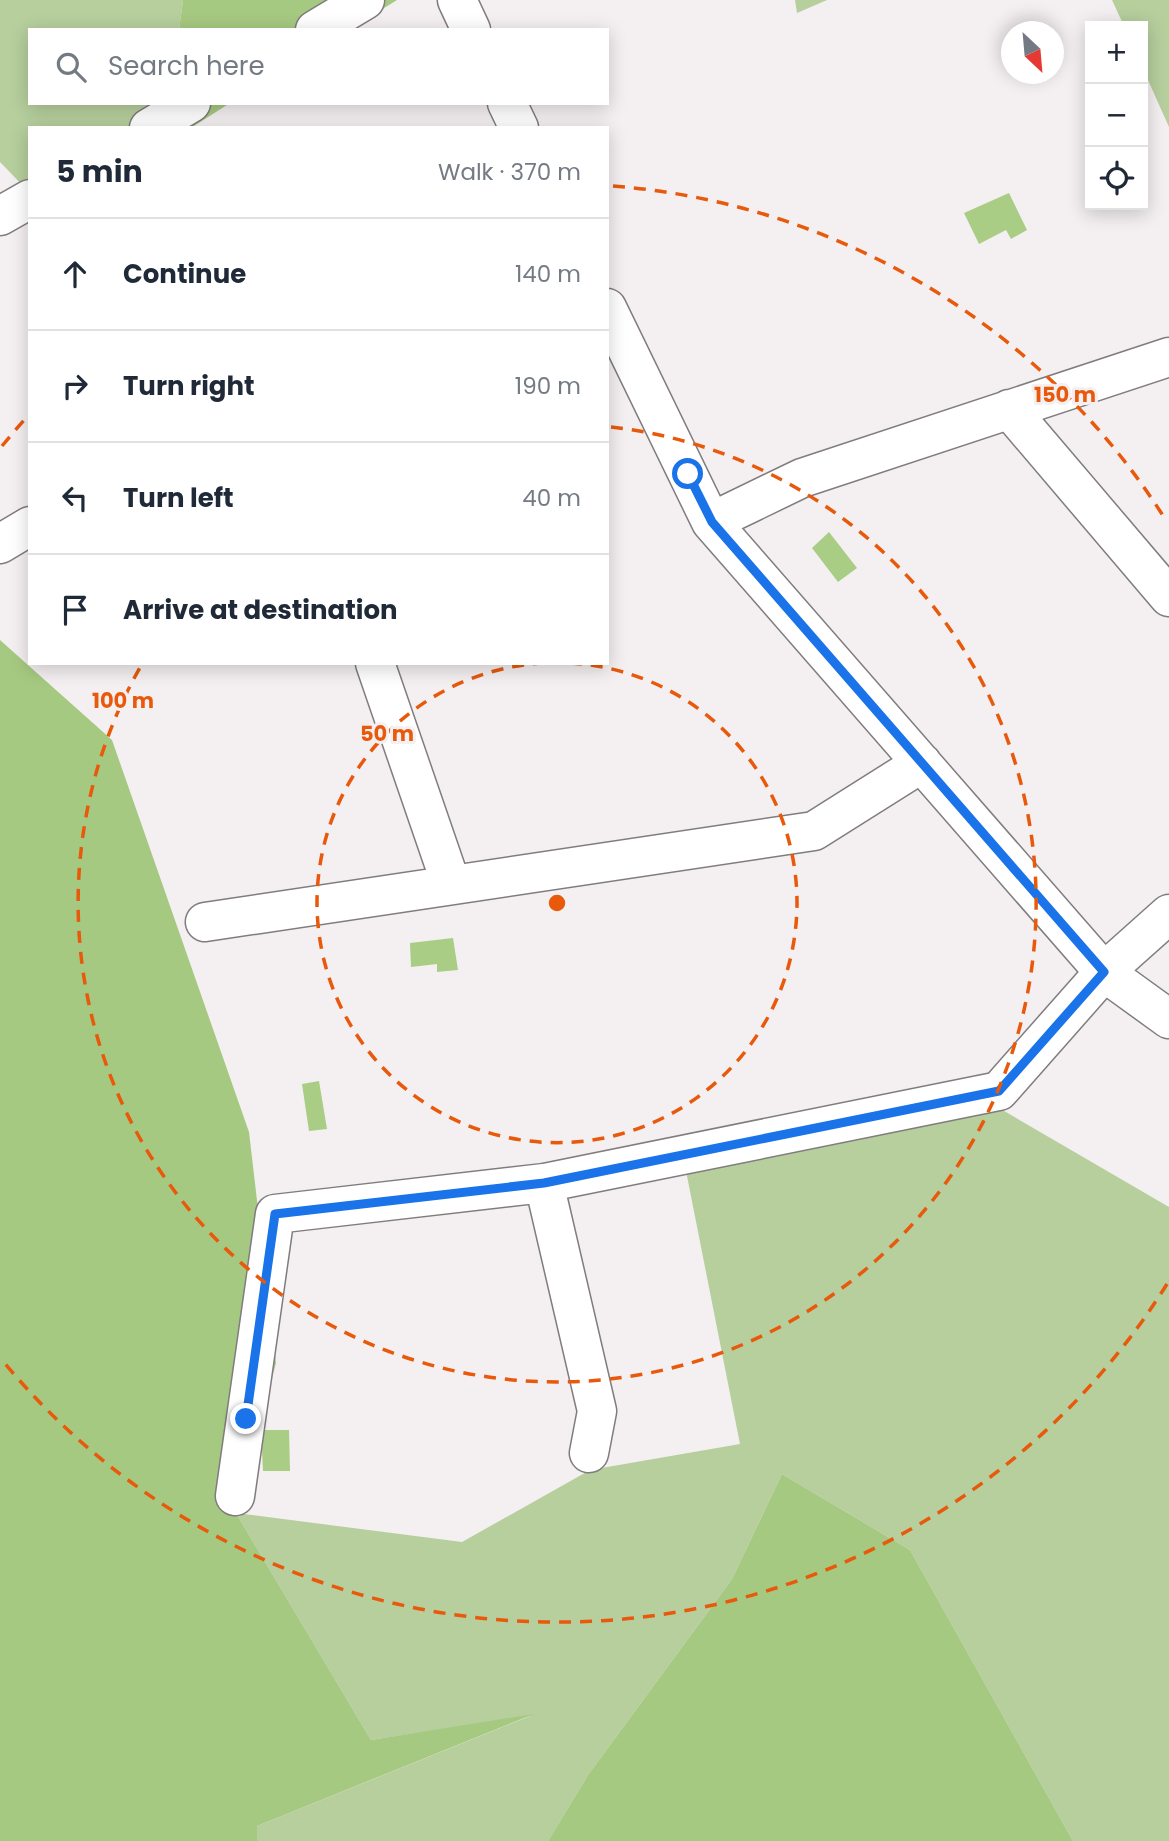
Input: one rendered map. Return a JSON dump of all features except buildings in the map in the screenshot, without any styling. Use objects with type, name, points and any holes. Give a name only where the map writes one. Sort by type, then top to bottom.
[{"type":"street","points":[[318,28],[365,0]]},
{"type":"street","points":[[457,0],[470,28]]},
{"type":"street","points":[[152,126],[188,105]]},
{"type":"street","points":[[508,105],[518,126]]},
{"type":"street","points":[[0,216],[28,200]]},
{"type":"street","points":[[609,312],[712,522],[1104,972],[1169,1019]]},
{"type":"street","points":[[712,522],[802,478],[1169,357]]},
{"type":"street","points":[[1009,409],[1169,597]]},
{"type":"street","points":[[0,544],[28,527]]},
{"type":"street","points":[[376,665],[451,884]]},
{"type":"street","points":[[205,922],[814,831],[922,763]]},
{"type":"street","points":[[235,1496],[275,1214],[544,1183],[999,1091],[1104,972],[1169,914]]},
{"type":"street","points":[[544,1183],[597,1411],[589,1453]]},
{"type":"shaded area","points":[[0,0],[183,0],[179,28],[28,28],[28,105],[170,105],[167,126],[28,126],[28,191],[0,162]]},
{"type":"shaded area","points":[[183,0],[397,0],[352,28],[179,28]]},
{"type":"shaded area","points":[[795,0],[827,0],[797,13]]},
{"type":"shaded area","points":[[1112,0],[1169,0],[1169,127],[1148,80],[1148,21],[1122,21]]},
{"type":"shaded area","points":[[170,105],[227,105],[194,126],[167,126]]},
{"type":"shaded area","points":[[1009,193],[1027,230],[1011,239],[1006,230],[979,244],[964,213]]},
{"type":"shaded area","points":[[829,532],[857,568],[838,582],[812,548]]},
{"type":"shaded area","points":[[0,640],[112,740],[249,1132],[276,1363],[236,1513],[371,1740],[534,1714],[257,1826],[257,1841],[0,1841]]},
{"type":"shaded area","points":[[453,938],[458,970],[437,972],[437,964],[411,967],[410,943]]},
{"type":"shaded area","points":[[319,1081],[327,1129],[309,1131],[302,1084]]},
{"type":"shaded area","points":[[999,1108],[1169,1207],[1169,1841],[1073,1841],[910,1550],[782,1474],[732,1579],[588,1775],[548,1841],[257,1841],[257,1826],[530,1716],[371,1740],[236,1513],[462,1542],[590,1470],[740,1444],[686,1171]]},
{"type":"shaded area","points":[[261,1430],[289,1430],[290,1471],[263,1471]]},
{"type":"shaded area","points":[[782,1474],[910,1550],[1073,1841],[548,1841],[588,1775],[732,1579]]},
{"type":"route","points":[[246,1419],[275,1214],[544,1183],[999,1091],[1104,972],[712,522],[688,474]]}]
